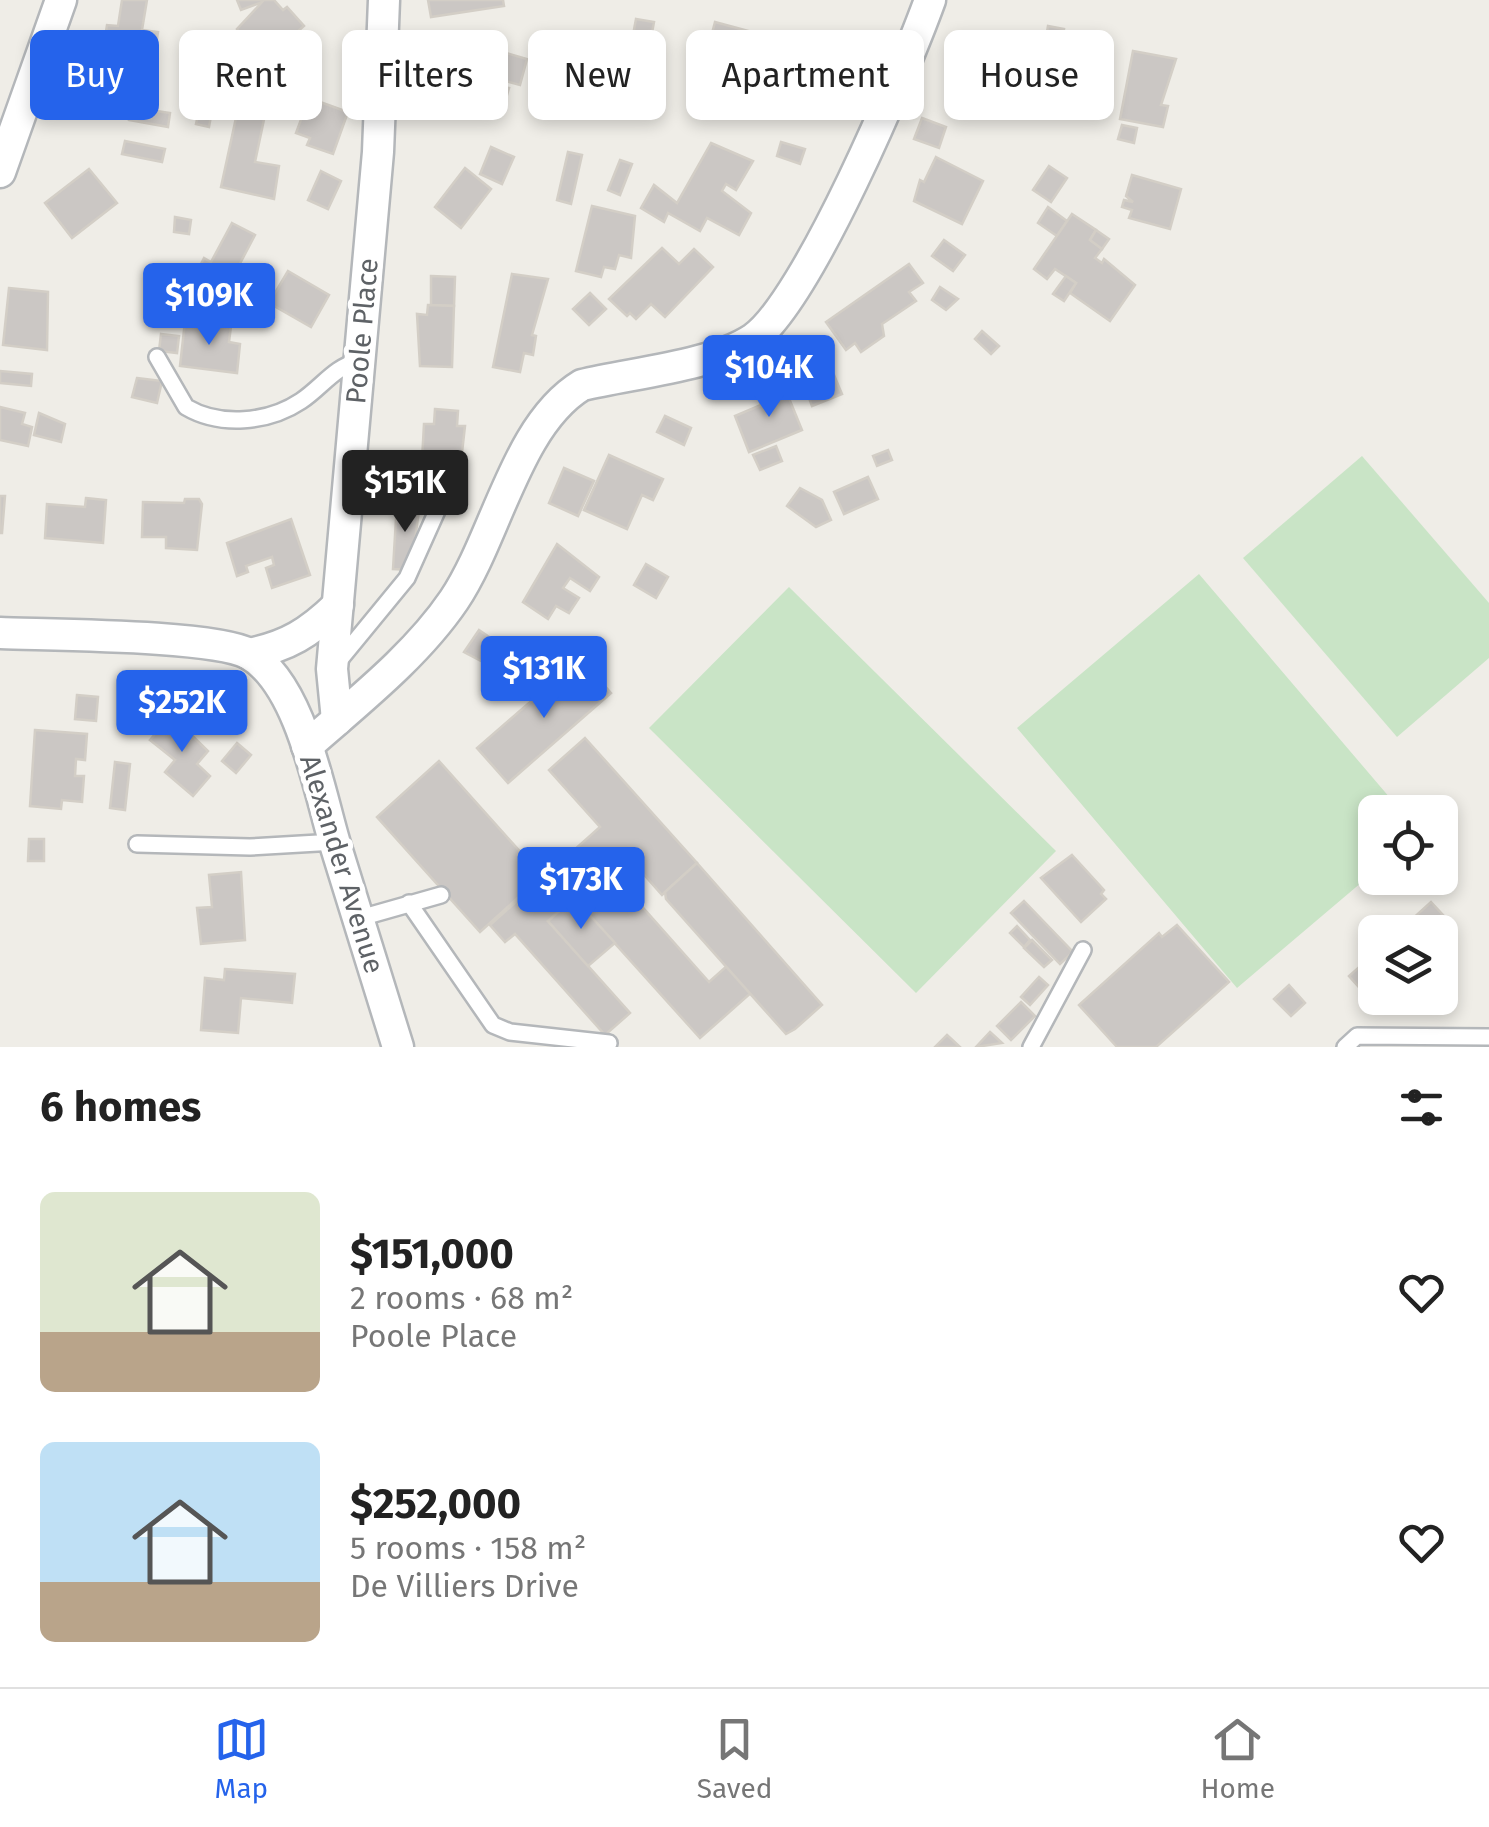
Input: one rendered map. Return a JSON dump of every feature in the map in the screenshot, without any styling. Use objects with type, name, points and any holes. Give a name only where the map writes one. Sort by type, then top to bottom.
[{"type":"street","points":[[0,172],[62,0]]},
{"type":"street","name":"Poole Place","points":[[336,720],[332,669],[378,152],[384,0]]},
{"type":"street","points":[[306,746],[429,633],[452,604],[472,572],[539,428],[566,395],[582,385],[724,352],[752,339],[770,324],[808,266],[909,58],[930,0]]},
{"type":"street","points":[[0,633],[191,643],[248,654],[284,646],[305,636],[338,605]]},
{"type":"street","name":"Alexander Avenue","points":[[248,654],[278,684],[306,746],[398,1047]]},
{"type":"lane","points":[[157,356],[186,407],[218,418],[256,420],[302,401],[336,371],[360,360]]},
{"type":"lane","points":[[332,669],[407,578],[445,493]]},
{"type":"lane","points":[[137,844],[250,847],[335,842]]},
{"type":"lane","points":[[360,918],[442,896]]},
{"type":"lane","points":[[409,904],[493,1025],[510,1032],[609,1043]]},
{"type":"lane","points":[[1031,1047],[1083,950]]},
{"type":"lane","points":[[1345,1047],[1357,1036],[1465,1042],[1489,1037]]},
{"type":"green space","points":[[1362,456],[1489,603],[1489,658],[1397,737],[1243,558]]},
{"type":"green space","points":[[1199,574],[1388,795],[1358,795],[1358,885],[1237,988],[1017,728]]},
{"type":"green space","points":[[789,587],[1056,851],[916,993],[649,728]]},
{"type":"building","points":[[122,0],[147,0],[142,30],[106,30],[107,25],[118,26]]},
{"type":"building","points":[[237,0],[268,0],[241,10]]},
{"type":"building","points":[[264,0],[274,0],[283,10],[287,7],[304,26],[299,30],[237,29]]},
{"type":"building","points":[[428,0],[503,0],[504,6],[431,17]]},
{"type":"building","points":[[636,19],[654,22],[652,30],[634,30]]},
{"type":"building","points":[[715,22],[744,30],[713,30]]},
{"type":"building","points":[[1133,51],[1176,59],[1161,105],[1168,106],[1163,127],[1120,119]]},
{"type":"building","points":[[508,54],[527,59],[520,85],[508,82]]},
{"type":"building","points":[[322,103],[342,110],[342,120],[345,120],[333,154],[307,145],[310,138],[296,133],[301,120],[322,120]]},
{"type":"building","points":[[159,111],[170,113],[168,127],[129,120],[159,120]]},
{"type":"building","points":[[924,119],[946,127],[939,148],[914,139]]},
{"type":"building","points":[[197,120],[210,120],[209,127],[196,124]]},
{"type":"building","points":[[236,120],[264,120],[255,162],[279,166],[274,199],[221,187]]},
{"type":"building","points":[[1122,125],[1137,128],[1134,143],[1118,139]]},
{"type":"building","points":[[125,141],[165,149],[162,162],[122,154]]},
{"type":"building","points":[[781,142],[805,149],[800,164],[777,156]]},
{"type":"building","points":[[711,143],[753,161],[736,190],[726,184],[722,191],[751,213],[739,235],[707,218],[700,231],[668,213],[664,222],[641,208],[654,185],[677,203]]},
{"type":"building","points":[[491,147],[514,157],[502,184],[480,174]]},
{"type":"building","points":[[568,152],[582,155],[571,204],[557,200]]},
{"type":"building","points":[[936,157],[983,181],[962,224],[914,201],[920,180],[924,182]]},
{"type":"building","points":[[620,160],[632,164],[620,195],[608,190]]},
{"type":"building","points":[[1049,166],[1067,178],[1051,202],[1033,190]]},
{"type":"building","points":[[465,168],[491,189],[461,228],[435,207]]},
{"type":"building","points":[[89,169],[117,203],[72,238],[45,203]]},
{"type":"building","points":[[321,171],[341,181],[328,209],[308,200]]},
{"type":"building","points":[[1132,175],[1181,189],[1170,229],[1129,218],[1132,210],[1122,207],[1124,200],[1133,202],[1126,196]]},
{"type":"building","points":[[592,206],[635,216],[631,258],[619,255],[615,269],[604,267],[601,277],[576,271]]},
{"type":"building","points":[[1048,207],[1067,221],[1057,236],[1038,223]]},
{"type":"building","points":[[1072,214],[1096,230],[1090,240],[1102,249],[1095,258],[1102,263],[1104,259],[1135,285],[1110,321],[1070,293],[1076,283],[1055,269],[1047,279],[1034,269]]},
{"type":"building","points":[[175,217],[191,220],[189,234],[174,232]]},
{"type":"building","points":[[232,223],[255,235],[235,273],[242,277],[246,270],[268,281],[252,312],[193,280],[204,258],[211,262]]},
{"type":"building","points":[[1096,230],[1109,239],[1102,249],[1090,240]]},
{"type":"building","points":[[944,240],[965,255],[953,271],[932,256]]},
{"type":"building","points":[[662,248],[679,264],[694,249],[713,267],[665,317],[651,304],[636,319],[630,313],[627,316],[609,299]]},
{"type":"building","points":[[909,264],[923,283],[909,292],[916,301],[882,324],[884,336],[861,352],[855,343],[846,350],[826,322]]},
{"type":"building","points":[[288,271],[329,295],[311,327],[269,303]]},
{"type":"building","points":[[512,274],[548,279],[532,335],[536,336],[533,355],[524,353],[520,372],[493,367]]},
{"type":"building","points":[[431,276],[455,277],[454,306],[431,305]]},
{"type":"building","points":[[1066,276],[1076,283],[1064,301],[1053,294]]},
{"type":"building","points":[[940,287],[958,299],[946,310],[932,300]]},
{"type":"building","points":[[9,288],[48,292],[47,350],[3,345]]},
{"type":"building","points":[[590,293],[606,309],[589,325],[573,309]]},
{"type":"building","points":[[428,305],[454,306],[452,367],[420,366],[417,314],[427,315]]},
{"type":"building","points":[[185,321],[231,326],[229,342],[240,344],[237,373],[180,366]]},
{"type":"building","points":[[982,331],[999,346],[991,354],[975,339]]},
{"type":"building","points":[[161,334],[179,336],[177,353],[159,351]]},
{"type":"building","points":[[0,371],[32,374],[31,386],[0,383]]},
{"type":"building","points":[[834,375],[842,394],[812,406],[805,387]]},
{"type":"building","points":[[137,378],[162,381],[157,403],[132,397]]},
{"type":"building","points":[[784,386],[802,430],[749,452],[735,416],[761,405],[758,397]]},
{"type":"building","points":[[0,407],[25,413],[22,424],[32,427],[28,446],[0,440]]},
{"type":"building","points":[[435,409],[458,411],[457,426],[465,426],[459,480],[421,478],[424,424],[434,424]]},
{"type":"building","points":[[39,413],[65,424],[61,442],[34,435]]},
{"type":"building","points":[[665,416],[691,428],[684,445],[657,432]]},
{"type":"building","points":[[776,446],[782,461],[760,470],[753,455]]},
{"type":"building","points":[[888,450],[892,460],[877,466],[873,456]]},
{"type":"building","points":[[609,455],[663,479],[653,500],[642,495],[627,529],[584,510]]},
{"type":"building","points":[[564,468],[594,481],[578,516],[549,503]]},
{"type":"building","points":[[868,477],[878,499],[844,514],[834,492]]},
{"type":"building","points":[[800,488],[822,500],[831,520],[816,527],[787,506]]},
{"type":"building","points":[[0,496],[5,496],[2,533],[0,533]]},
{"type":"building","points":[[86,498],[106,500],[103,543],[45,538],[47,504],[85,507]]},
{"type":"building","points":[[185,499],[199,499],[202,504],[197,550],[166,548],[166,537],[142,537],[143,502],[184,503]]},
{"type":"building","points":[[397,502],[420,503],[411,570],[393,569]]},
{"type":"building","points":[[291,519],[310,575],[272,588],[266,568],[274,565],[272,557],[246,566],[248,572],[237,576],[227,543]]},
{"type":"building","points":[[557,544],[599,577],[590,591],[570,578],[563,588],[579,598],[569,613],[556,606],[548,619],[523,602]]},
{"type":"building","points":[[646,564],[668,577],[656,598],[634,585]]},
{"type":"building","points":[[479,630],[511,652],[498,670],[464,652]]},
{"type":"building","points":[[581,658],[611,693],[508,783],[477,748]]},
{"type":"building","points":[[77,695],[98,697],[96,721],[75,719]]},
{"type":"building","points":[[171,715],[208,751],[197,764],[210,776],[193,796],[165,772],[175,760],[150,740]]},
{"type":"building","points":[[35,730],[87,734],[85,760],[76,759],[75,776],[84,776],[82,802],[62,800],[61,809],[30,806]]},
{"type":"building","points":[[585,738],[697,863],[662,895],[624,852],[607,867],[709,982],[728,965],[752,992],[700,1038],[574,898],[548,921],[630,1013],[605,1035],[515,934],[505,942],[490,925],[600,827],[549,770]]},
{"type":"building","points":[[237,743],[251,755],[236,773],[222,761]]},
{"type":"building","points":[[439,761],[542,876],[480,932],[377,817]]},
{"type":"building","points":[[115,762],[130,764],[125,810],[110,808]]},
{"type":"building","points":[[29,839],[44,839],[44,861],[28,861]]},
{"type":"building","points":[[1072,855],[1104,890],[1101,894],[1106,899],[1081,922],[1041,878]]},
{"type":"building","points":[[697,863],[822,1005],[786,1034],[666,899],[665,892]]},
{"type":"building","points":[[241,872],[245,940],[201,944],[197,908],[212,907],[209,875]]},
{"type":"building","points":[[574,898],[615,943],[588,966],[548,921]]},
{"type":"building","points":[[1024,901],[1073,952],[1060,964],[1011,913]]},
{"type":"building","points":[[1431,902],[1443,915],[1417,915]]},
{"type":"building","points":[[1177,925],[1229,982],[1156,1047],[1117,1047],[1079,1005],[1159,933],[1162,937]]},
{"type":"building","points":[[1017,926],[1030,940],[1024,947],[1010,933]]},
{"type":"building","points":[[1032,940],[1052,960],[1044,967],[1024,948]]},
{"type":"building","points":[[1358,968],[1358,986],[1349,976]]},
{"type":"building","points":[[225,969],[295,974],[292,1003],[241,998],[238,1033],[201,1030],[205,978],[224,980]]},
{"type":"building","points":[[1039,977],[1048,985],[1030,1005],[1021,997]]},
{"type":"building","points":[[1289,985],[1305,1003],[1291,1016],[1274,999]]},
{"type":"building","points":[[1021,1002],[1035,1016],[1011,1040],[997,1026]]},
{"type":"building","points":[[990,1032],[1002,1043],[976,1047]]},
{"type":"building","points":[[947,1035],[960,1047],[935,1047]]}]
